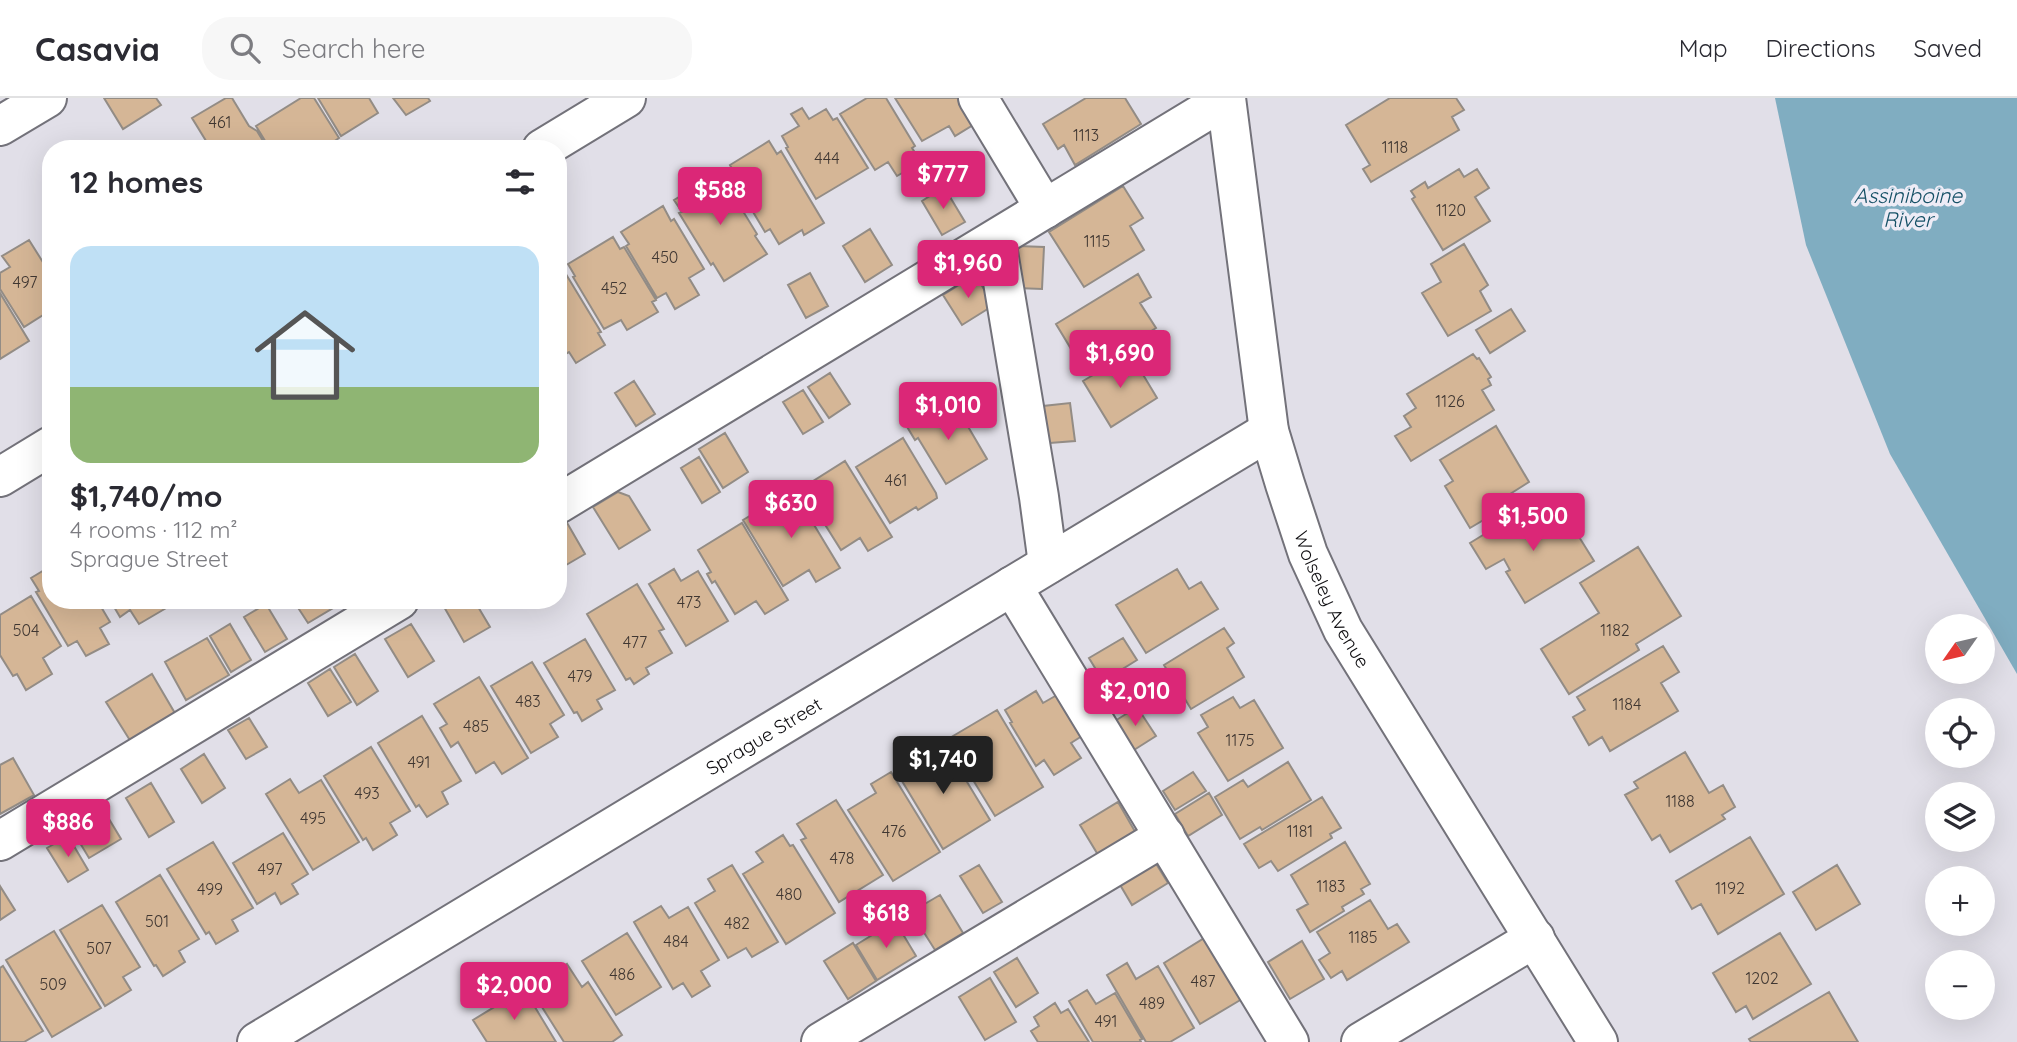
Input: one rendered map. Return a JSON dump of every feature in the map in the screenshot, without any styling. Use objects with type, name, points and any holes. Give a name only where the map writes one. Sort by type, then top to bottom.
[{"type":"street","points":[[0,126],[47,98]]},
{"type":"street","points":[[557,140],[626,98]]},
{"type":"street","points":[[978,98],[1045,209]]},
{"type":"street","points":[[567,499],[1226,99]]},
{"type":"street","name":"Wolseley Avenue","points":[[1226,99],[1269,431],[1308,554],[1343,630],[1598,1042]]},
{"type":"street","points":[[996,240],[1048,564]]},
{"type":"street","name":"Sprague Street","points":[[257,1042],[1269,431]]},
{"type":"street","points":[[0,477],[42,451]]},
{"type":"street","points":[[1012,586],[1289,1042]]},
{"type":"street","points":[[0,841],[384,609]]},
{"type":"street","points":[[821,1042],[1165,836]]},
{"type":"street","points":[[1360,1042],[1535,938]]},
{"type":"water","name":"Assiniboine River","points":[[1775,98],[2017,98],[2017,674],[1995,636],[1995,614],[1982,614],[1890,454],[1806,245]]},
{"type":"building","points":[[104,98],[156,98],[161,105],[123,129]]},
{"type":"building","points":[[226,98],[232,98],[249,126],[257,131],[262,140],[205,140],[192,118]]},
{"type":"building","points":[[301,98],[314,98],[339,138],[265,140],[256,126]]},
{"type":"building","points":[[318,98],[369,98],[378,113],[341,136]]},
{"type":"building","points":[[393,98],[428,98],[430,101],[406,115]]},
{"type":"building","points":[[867,98],[886,98],[915,146],[912,148],[921,162],[897,176],[888,162],[875,170],[840,114]]},
{"type":"building","points":[[895,98],[966,98],[973,125],[955,136],[949,126],[922,141]]},
{"type":"building","points":[[1086,98],[1125,98],[1141,124],[1075,165],[1064,145],[1058,149],[1043,124]]},
{"type":"building","points":[[1390,98],[1456,98],[1464,110],[1452,117],[1459,130],[1371,182],[1363,169],[1370,165],[1346,125]]},
{"type":"building","points":[[802,108],[809,119],[826,109],[833,120],[837,118],[868,168],[816,199],[786,148],[788,147],[782,136],[799,126],[791,114]]},
{"type":"building","points":[[769,141],[777,154],[781,151],[824,223],[804,235],[802,230],[779,244],[770,229],[765,232],[734,180],[737,178],[730,165]]},
{"type":"building","points":[[1459,169],[1464,177],[1477,169],[1489,188],[1475,197],[1490,221],[1443,250],[1412,199],[1415,197],[1411,191],[1425,182],[1428,188]]},
{"type":"building","points":[[717,174],[725,187],[727,185],[767,254],[724,281],[713,263],[711,265],[674,200]]},
{"type":"building","points":[[1123,186],[1143,218],[1130,226],[1144,250],[1084,287],[1049,232]]},
{"type":"building","points":[[944,187],[965,222],[942,235],[922,201]]},
{"type":"building","points":[[663,206],[671,221],[674,219],[704,269],[689,278],[699,295],[675,309],[666,293],[657,298],[626,246],[629,244],[621,232]]},
{"type":"building","points":[[870,229],[892,265],[865,282],[843,246]]},
{"type":"building","points":[[613,237],[620,249],[624,247],[656,300],[652,302],[658,312],[627,330],[621,320],[604,329],[568,264]]},
{"type":"building","points":[[29,240],[42,261],[42,316],[24,327],[0,289],[0,273],[10,267],[2,256]]},
{"type":"building","points":[[1464,244],[1488,285],[1480,291],[1491,311],[1448,336],[1422,293],[1441,282],[1431,264]]},
{"type":"building","points":[[1018,246],[1044,247],[1042,289],[1016,288]]},
{"type":"building","points":[[810,273],[828,306],[806,318],[788,285]]},
{"type":"building","points":[[1138,274],[1151,297],[1140,303],[1156,328],[1085,372],[1056,324]]},
{"type":"building","points":[[975,275],[994,305],[962,325],[943,295]]},
{"type":"building","points":[[567,276],[601,332],[598,333],[605,345],[576,363],[569,352],[567,353]]},
{"type":"building","points":[[0,293],[29,341],[0,359]]},
{"type":"building","points":[[1511,309],[1525,331],[1490,353],[1476,330]]},
{"type":"building","points":[[1130,353],[1157,398],[1111,427],[1083,381]]},
{"type":"building","points":[[1473,354],[1479,358],[1491,377],[1488,379],[1491,385],[1482,390],[1494,410],[1411,461],[1395,436],[1411,427],[1404,416],[1416,408],[1407,394]]},
{"type":"building","points":[[830,373],[850,404],[829,418],[808,387]]},
{"type":"building","points":[[634,381],[655,414],[636,426],[615,393]]},
{"type":"building","points":[[803,390],[823,422],[803,434],[783,402]]},
{"type":"building","points":[[953,401],[987,459],[946,484],[918,438],[915,440],[906,425],[925,414],[927,417]]},
{"type":"building","points":[[1070,403],[1075,441],[1037,444],[1034,407]]},
{"type":"building","points":[[1496,426],[1529,482],[1510,494],[1514,502],[1470,528],[1445,486],[1453,481],[1440,460]]},
{"type":"building","points":[[725,433],[748,472],[723,488],[699,449]]},
{"type":"building","points":[[903,438],[937,498],[890,523],[856,467]]},
{"type":"building","points":[[699,457],[720,492],[702,503],[681,468]]},
{"type":"building","points":[[845,461],[892,537],[868,551],[860,538],[841,550],[802,488]]},
{"type":"building","points":[[793,490],[840,568],[816,582],[809,570],[783,586],[743,520]]},
{"type":"building","points":[[618,492],[629,496],[650,530],[619,549],[593,507]]},
{"type":"building","points":[[1532,505],[1551,536],[1571,524],[1594,561],[1525,603],[1506,572],[1510,570],[1504,559],[1486,569],[1470,543]]},
{"type":"building","points":[[567,523],[585,554],[567,564]]},
{"type":"building","points":[[742,523],[788,600],[765,614],[756,601],[735,614],[715,581],[712,583],[707,574],[711,572],[698,550]]},
{"type":"building","points":[[1638,547],[1681,616],[1636,644],[1639,650],[1569,694],[1541,649],[1599,613],[1580,583]]},
{"type":"building","points":[[674,569],[681,581],[698,571],[728,621],[686,646],[649,584]]},
{"type":"building","points":[[1177,569],[1189,589],[1201,582],[1218,609],[1146,653],[1116,605]]},
{"type":"building","points":[[42,571],[42,602],[36,592],[39,591],[31,578]]},
{"type":"building","points":[[637,584],[664,629],[659,631],[672,653],[646,668],[649,674],[634,684],[630,678],[626,680],[587,614]]},
{"type":"building","points":[[31,596],[61,646],[43,658],[52,674],[26,690],[17,674],[13,676],[0,655],[0,615]]},
{"type":"building","points":[[46,609],[102,609],[110,622],[100,628],[109,644],[86,656],[77,641],[68,646]]},
{"type":"building","points":[[115,609],[165,609],[139,624],[130,610],[120,617]]},
{"type":"building","points":[[258,609],[269,609],[287,639],[265,652],[244,617]]},
{"type":"building","points":[[299,609],[331,609],[308,623]]},
{"type":"building","points":[[445,609],[479,609],[490,627],[464,642]]},
{"type":"building","points":[[230,624],[251,660],[231,672],[210,636]]},
{"type":"building","points":[[411,624],[434,661],[408,677],[385,639]]},
{"type":"building","points":[[1224,628],[1234,643],[1227,648],[1244,677],[1191,709],[1164,665]]},
{"type":"building","points":[[207,638],[229,675],[186,700],[165,662]]},
{"type":"building","points":[[1123,638],[1137,660],[1103,681],[1089,658]]},
{"type":"building","points":[[585,639],[615,690],[597,700],[602,709],[582,721],[577,712],[574,713],[544,663]]},
{"type":"building","points":[[1663,646],[1679,672],[1661,683],[1678,711],[1610,751],[1602,737],[1589,745],[1573,717],[1585,710],[1577,697]]},
{"type":"building","points":[[355,654],[378,691],[357,705],[334,667]]},
{"type":"building","points":[[532,662],[564,715],[550,724],[558,737],[531,753],[491,686]]},
{"type":"building","points":[[330,669],[351,702],[328,716],[308,683]]},
{"type":"building","points":[[152,674],[176,715],[131,742],[106,702]]},
{"type":"building","points":[[479,677],[528,758],[502,774],[494,762],[476,773],[458,742],[451,747],[440,728],[447,724],[434,704]]},
{"type":"building","points":[[1036,691],[1043,703],[1057,695],[1082,736],[1071,743],[1081,758],[1054,775],[1044,760],[1036,766],[1005,710]]},
{"type":"building","points":[[1233,697],[1240,708],[1254,700],[1283,748],[1228,781],[1198,733],[1208,727],[1201,715]]},
{"type":"building","points":[[1137,707],[1156,736],[1134,750],[1115,721]]},
{"type":"building","points":[[997,710],[1043,787],[995,816],[948,739]]},
{"type":"building","points":[[422,716],[461,781],[442,792],[448,804],[427,817],[419,805],[416,807],[378,743]]},
{"type":"building","points":[[249,718],[267,747],[246,759],[228,730]]},
{"type":"building","points":[[941,744],[950,760],[957,756],[968,775],[964,777],[990,820],[943,849],[896,771]]},
{"type":"building","points":[[371,747],[410,811],[390,823],[397,835],[373,850],[366,838],[363,840],[324,776]]},
{"type":"building","points":[[1685,752],[1709,793],[1723,785],[1735,807],[1722,815],[1725,819],[1670,852],[1660,835],[1652,840],[1625,795],[1638,788],[1634,782]]},
{"type":"building","points":[[204,754],[225,788],[202,803],[181,769]]},
{"type":"building","points":[[13,758],[34,795],[0,814],[0,765]]},
{"type":"building","points":[[1288,762],[1311,800],[1262,830],[1260,827],[1240,839],[1215,797],[1243,780],[1248,787]]},
{"type":"building","points":[[891,772],[940,852],[893,881],[848,810],[876,793],[871,784]]},
{"type":"building","points":[[1193,772],[1206,791],[1175,810],[1163,791]]},
{"type":"building","points":[[290,779],[299,793],[321,780],[359,842],[313,870],[266,794]]},
{"type":"building","points":[[151,783],[174,822],[149,837],[126,798]]},
{"type":"building","points":[[1209,793],[1222,815],[1188,836],[1175,814]]},
{"type":"building","points":[[1322,797],[1341,828],[1330,834],[1332,838],[1278,871],[1271,861],[1259,868],[1244,844]]},
{"type":"building","points":[[836,800],[883,875],[839,902],[801,840],[806,838],[797,824]]},
{"type":"building","points":[[1118,802],[1137,835],[1100,858],[1080,825]]},
{"type":"building","points":[[100,804],[121,839],[89,858],[68,823]]},
{"type":"building","points":[[283,833],[308,874],[292,884],[298,894],[281,904],[275,893],[257,904],[233,863]]},
{"type":"building","points":[[783,835],[790,846],[793,845],[835,913],[786,944],[743,874],[763,862],[756,852]]},
{"type":"building","points":[[68,836],[88,870],[68,882],[47,848]]},
{"type":"building","points":[[1750,837],[1784,894],[1718,934],[1701,904],[1692,909],[1676,881]]},
{"type":"building","points":[[213,842],[253,908],[232,920],[238,931],[216,944],[209,932],[206,934],[167,869]]},
{"type":"building","points":[[1345,842],[1370,884],[1361,889],[1364,894],[1342,907],[1344,911],[1310,932],[1297,910],[1308,904],[1291,875]]},
{"type":"building","points":[[1155,862],[1168,883],[1132,905],[1119,883]]},
{"type":"building","points":[[732,865],[778,942],[752,957],[746,948],[728,958],[695,903],[715,891],[708,879]]},
{"type":"building","points":[[979,865],[1002,902],[983,913],[960,876]]},
{"type":"building","points":[[1837,865],[1860,904],[1816,930],[1793,892]]},
{"type":"building","points":[[160,875],[199,939],[179,951],[185,962],[163,976],[156,965],[154,966],[116,902]]},
{"type":"building","points":[[0,886],[15,910],[0,920]]},
{"type":"building","points":[[940,895],[963,933],[935,950],[911,912]]},
{"type":"building","points":[[1370,900],[1388,929],[1397,924],[1409,942],[1347,980],[1342,971],[1331,978],[1319,960],[1330,953],[1317,932]]},
{"type":"building","points":[[102,905],[140,967],[123,977],[131,990],[105,1006],[60,930]]},
{"type":"building","points":[[661,906],[669,918],[688,907],[719,960],[701,971],[710,986],[692,997],[683,983],[673,989],[634,922]]},
{"type":"building","points":[[895,921],[916,956],[877,980],[856,945]]},
{"type":"building","points":[[54,931],[101,1008],[52,1037],[6,960]]},
{"type":"building","points":[[627,933],[661,987],[616,1015],[582,961]]},
{"type":"building","points":[[1780,933],[1811,984],[1753,1019],[1746,1006],[1736,1012],[1713,973]]},
{"type":"building","points":[[1206,937],[1242,999],[1200,1024],[1164,963]]},
{"type":"building","points":[[1302,941],[1324,979],[1290,999],[1268,962]]},
{"type":"building","points":[[853,943],[876,981],[848,999],[824,961]]},
{"type":"building","points":[[1017,958],[1038,993],[1016,1007],[994,972]]},
{"type":"building","points":[[1127,963],[1136,979],[1158,966],[1194,1028],[1170,1042],[1146,1042],[1107,975]]},
{"type":"building","points":[[567,964],[582,987],[588,982],[622,1035],[612,1042],[564,1042],[530,988]]},
{"type":"building","points":[[3,966],[43,1031],[24,1042],[0,1042],[0,968]]},
{"type":"building","points":[[990,978],[1016,1022],[985,1040],[959,997]]},
{"type":"building","points":[[524,989],[556,1042],[487,1042],[473,1020]]},
{"type":"building","points":[[1087,990],[1096,1004],[1115,993],[1142,1039],[1141,1042],[1093,1042],[1069,1001]]},
{"type":"building","points":[[1829,992],[1858,1042],[1751,1042],[1749,1039]]},
{"type":"building","points":[[1055,1003],[1061,1013],[1068,1009],[1089,1042],[1038,1042],[1031,1031],[1039,1026],[1034,1017]]}]
